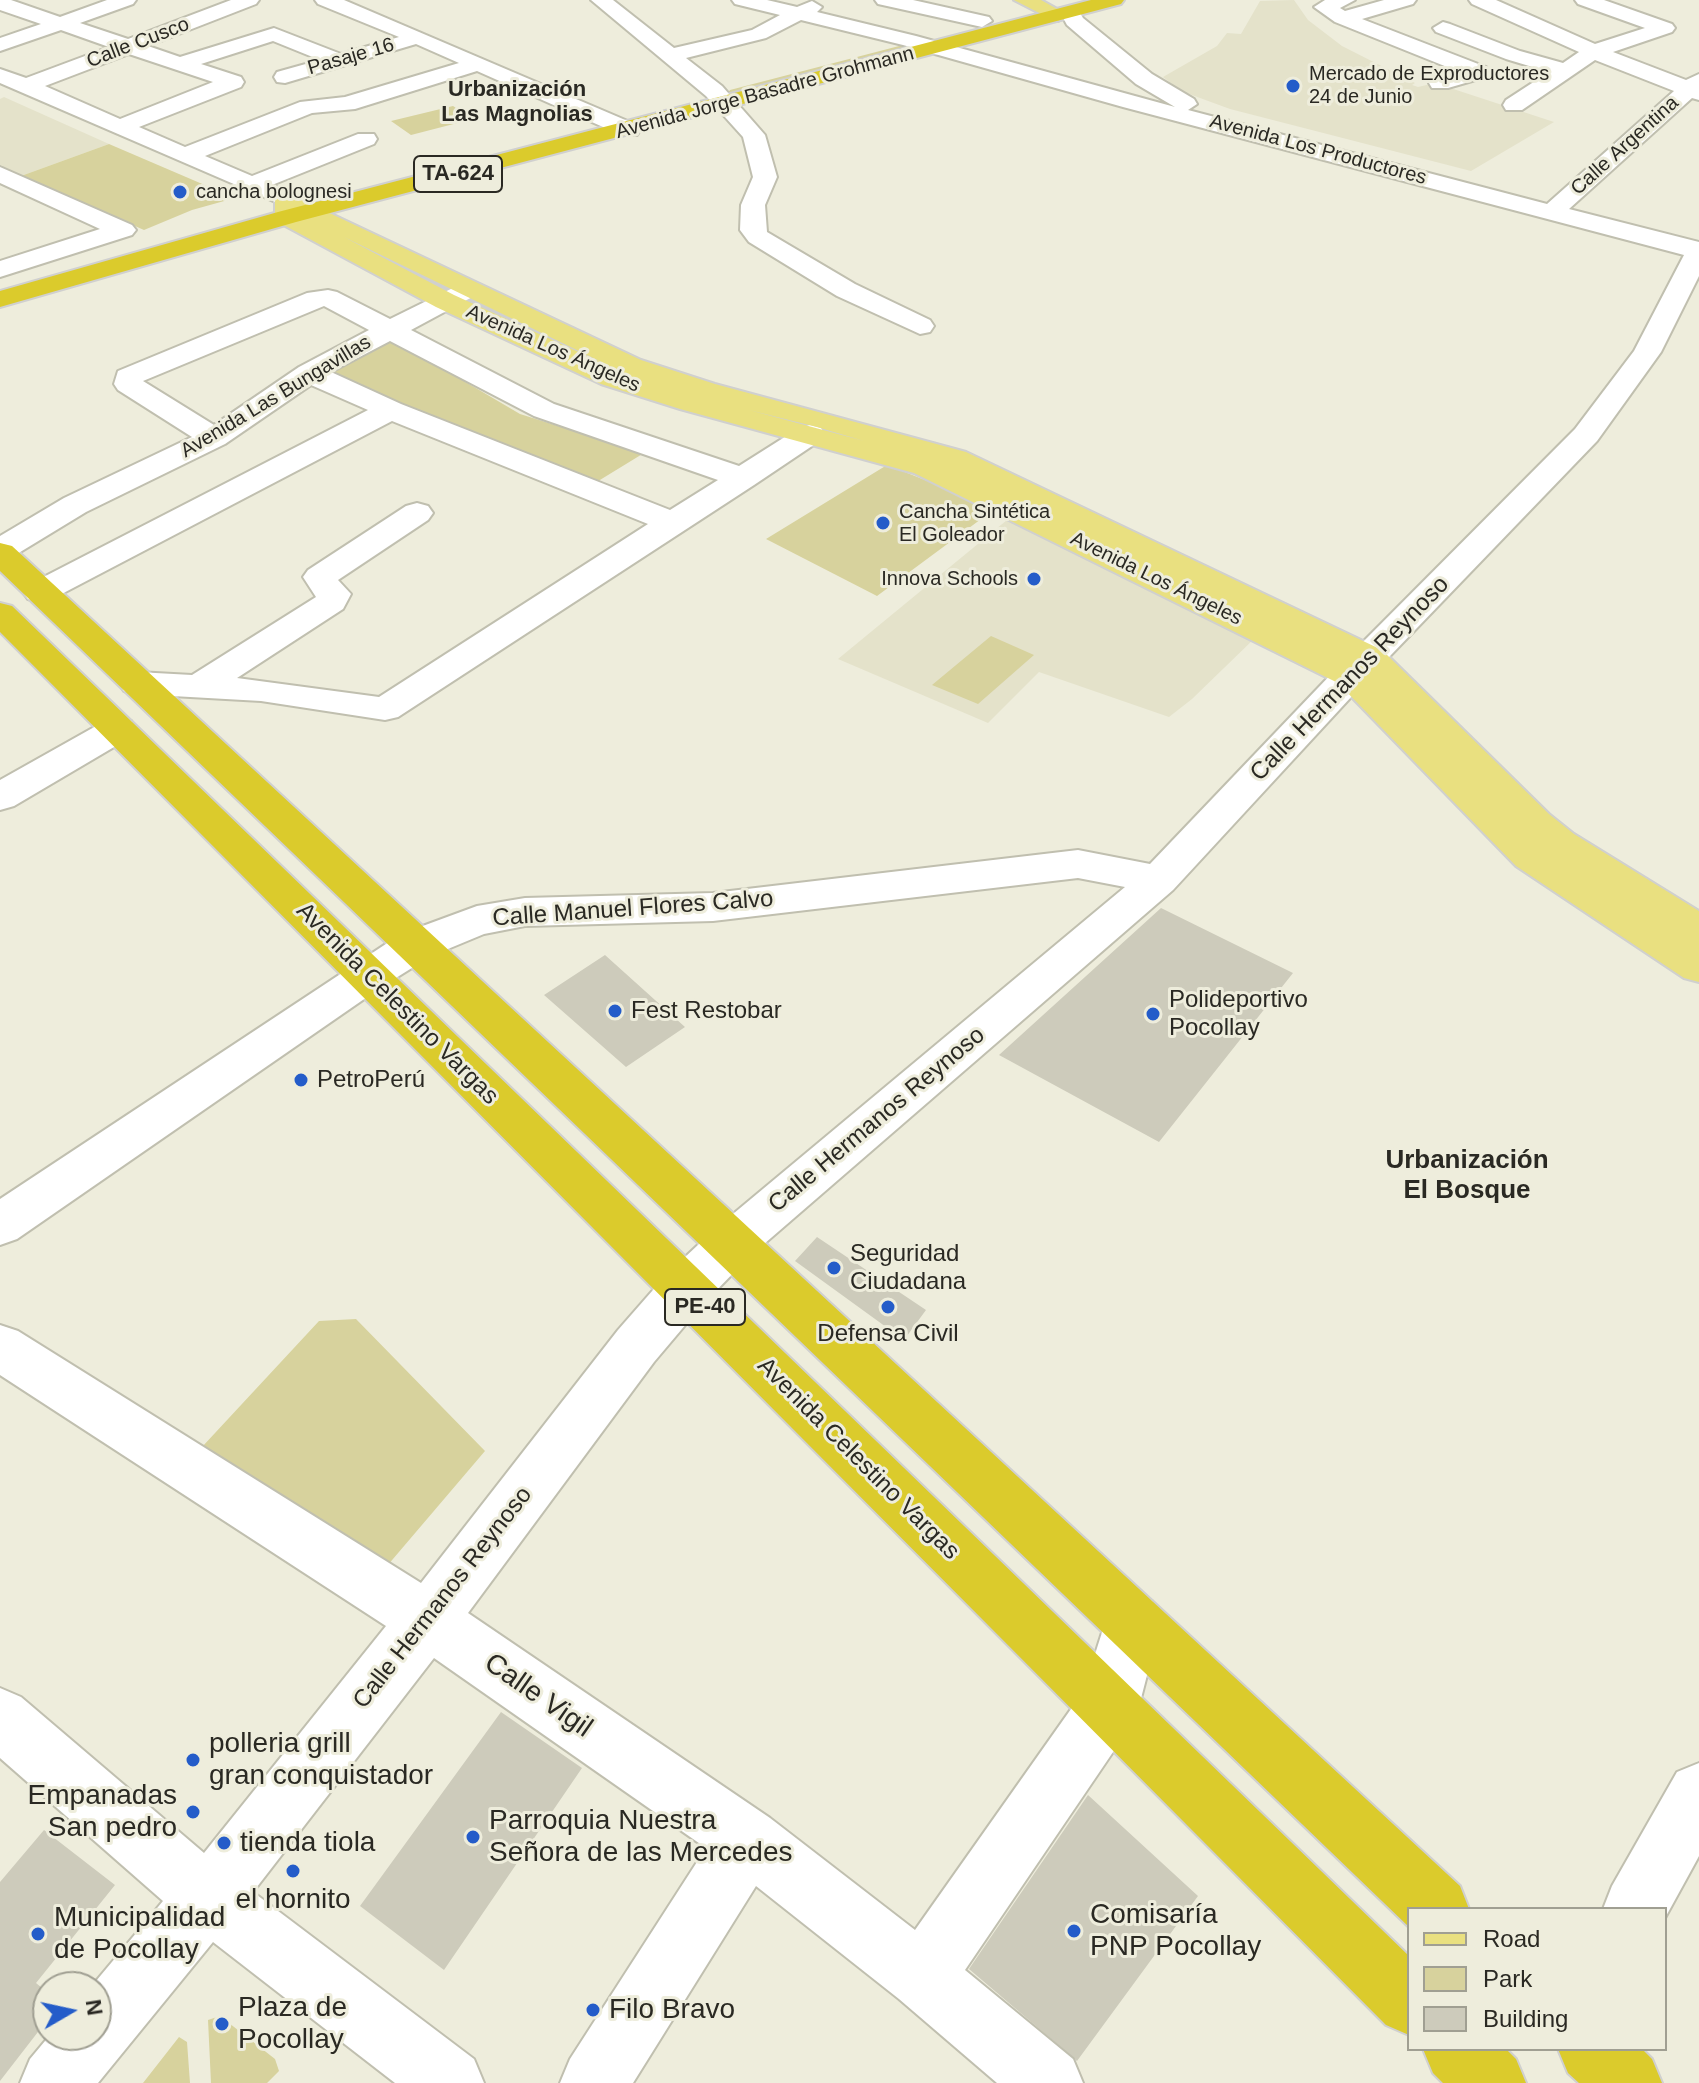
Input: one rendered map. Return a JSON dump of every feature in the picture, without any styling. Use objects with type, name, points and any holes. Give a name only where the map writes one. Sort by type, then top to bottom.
[{"type":"highway","name":"Avenida Jorge Basadre Grohmann","points":[[296,210],[602,120],[720,98],[937,48],[1062,5],[1114,0]]},
{"type":"highway","name":"Avenida Jorge Basadre Grohmann","points":[[0,299],[141,241],[296,210],[629,130],[720,98],[909,40],[983,10],[1023,7]]},
{"type":"highway","name":"Avenida Celestino Vargas","points":[[0,552],[20,602],[65,677],[1407,2000]]},
{"type":"highway","name":"Avenida Celestino Vargas","points":[[20,602],[123,669],[1435,1907]]},
{"type":"highway","points":[[65,677],[123,669]]},
{"type":"highway","points":[[1459,2051],[1492,2083]]},
{"type":"highway","points":[[1594,2051],[1628,2083]]},
{"type":"main road","points":[[1023,7],[1062,5]]},
{"type":"main road","name":"Avenida Los Ángeles","points":[[296,210],[611,378],[690,403],[810,434],[893,448]]},
{"type":"main road","name":"Avenida Los Ángeles","points":[[456,295],[655,375],[893,448],[925,467],[1361,666],[1510,838],[1530,856],[1699,931]]},
{"type":"main road","name":"Avenida Los Ángeles","points":[[1616,896],[1699,967]]},
{"type":"street","points":[[0,45],[126,0]]},
{"type":"street","name":"Calle Cusco","points":[[26,86],[249,0]]},
{"type":"street","points":[[325,0],[362,13],[629,130]]},
{"type":"street","points":[[601,0],[673,55],[720,98],[754,135],[765,177],[753,205],[753,230],[758,237],[846,290],[920,326]]},
{"type":"street","name":"Avenida Los Productores","points":[[742,0],[909,40],[1131,102],[1555,208],[1699,239]]},
{"type":"street","points":[[673,55],[759,34],[824,0]]},
{"type":"street","points":[[885,0],[983,10]]},
{"type":"street","points":[[1479,0],[1500,9]]},
{"type":"street","points":[[1514,105],[1566,70],[1591,47],[1665,28],[1585,0]]},
{"type":"street","points":[[0,1],[233,82],[120,127]]},
{"type":"street","points":[[1332,6],[1378,3],[1421,15],[1521,58],[1566,70]]},
{"type":"street","points":[[362,13],[390,4]]},
{"type":"street","name":"Avenida Los Productores","points":[[1062,5],[1074,21],[1173,99],[1699,250]]},
{"type":"street","points":[[1332,6],[1388,60],[1464,36],[1528,10]]},
{"type":"street","points":[[1367,39],[1421,15],[1528,10],[1550,30],[1697,86]]},
{"type":"street","points":[[1492,47],[1617,11]]},
{"type":"street","points":[[1391,38],[1421,15]]},
{"type":"street","points":[[180,64],[274,34],[339,60]]},
{"type":"street","name":"Pasaje 16","points":[[285,77],[416,38]]},
{"type":"street","points":[[1367,39],[1391,38],[1478,72]]},
{"type":"street","points":[[1440,83],[1521,58]]},
{"type":"street","points":[[186,155],[308,107],[347,104],[475,65]]},
{"type":"street","points":[[1414,72],[1470,93]]},
{"type":"street","name":"Avenida Los Ángeles","points":[[0,75],[252,184],[296,210]]},
{"type":"street","name":"Calle Argentina","points":[[1555,208],[1697,86]]},
{"type":"street","points":[[1131,102],[1154,95],[1157,89]]},
{"type":"street","points":[[252,184],[366,139]]},
{"type":"street","points":[[0,174],[121,226],[141,241]]},
{"type":"street","points":[[1,270],[141,241]]},
{"type":"street","name":"Calle Hermanos Reynoso","points":[[112,2014],[208,1898],[428,1620],[636,1346],[685,1289],[732,1243],[1159,880],[1361,666],[1586,435],[1647,352],[1699,250]]},
{"type":"street","name":"Avenida Las Bungavillas","points":[[0,552],[75,505],[214,438],[309,373],[456,295]]},
{"type":"street","points":[[214,438],[128,384],[128,377],[323,298],[544,410],[743,478]]},
{"type":"street","points":[[309,373],[391,410],[671,522]]},
{"type":"street","points":[[20,602],[391,410]]},
{"type":"street","points":[[123,669],[200,686],[261,690],[385,709],[810,434]]},
{"type":"street","points":[[200,686],[331,602],[335,596],[320,577],[417,513]]},
{"type":"street","points":[[0,797],[118,729]]},
{"type":"street","name":"Calle Manuel Flores Calvo","points":[[0,1225],[368,975],[416,945],[477,921],[525,912],[713,907],[1078,864],[1159,880]]},
{"type":"street","name":"Calle Vigil","points":[[0,1347],[428,1620],[748,1840],[922,1976],[1049,2083]]},
{"type":"street","points":[[922,1976],[1109,1706],[1132,1621]]},
{"type":"street","points":[[0,1718],[208,1898],[450,2083]]},
{"type":"street","points":[[1636,1907],[1699,1794]]},
{"type":"street","points":[[594,2083],[748,1840]]},
{"type":"street","name":"Calle Hermanos Reynoso","points":[[54,2083],[81,2051]]},
{"type":"shaded area","name":"Mercado de Exproductores 24 de Junio","points":[[1294,0],[1308,20],[1342,46],[1415,83],[1412,85],[1418,87],[1435,83],[1554,122],[1471,171],[1230,109],[1181,91],[1163,77],[1217,46],[1227,33],[1241,34],[1260,1]]},
{"type":"shaded area","points":[[4,97],[109,144],[21,176],[0,167],[0,99]]},
{"type":"shaded area","name":"Innova Schools","points":[[1007,520],[1256,637],[1169,717],[1039,672],[988,723],[838,659]]},
{"type":"green space","points":[[903,45],[914,47],[734,96],[727,94],[730,90]]},
{"type":"green space","points":[[453,106],[473,119],[411,135],[391,121]]},
{"type":"green space","points":[[109,144],[235,198],[192,210],[144,230],[21,176]]},
{"type":"green space","points":[[389,337],[520,414],[644,453],[595,483],[439,421],[328,370]]},
{"type":"green space","name":"Cancha Sintética El Goleador","points":[[887,465],[996,508],[877,596],[766,539]]},
{"type":"green space","points":[[991,636],[1034,655],[978,704],[932,685]]},
{"type":"green space","points":[[356,1319],[485,1451],[387,1566],[202,1447],[319,1321]]},
{"type":"green space","points":[[220,2016],[275,2059],[279,2071],[267,2083],[211,2083],[208,2020]]},
{"type":"green space","points":[[179,2037],[187,2042],[190,2083],[143,2083]]},
{"type":"building","name":"Polideportivo Pocollay","points":[[1161,908],[1293,973],[1159,1142],[999,1055]]},
{"type":"building","name":"Fest Restobar","points":[[605,955],[685,1027],[626,1067],[544,995]]},
{"type":"building","points":[[817,1237],[926,1310],[904,1340],[795,1261]]},
{"type":"building","name":"Parroquia Nuestra Señora de las Mercedes","points":[[501,1712],[582,1768],[444,1970],[360,1906]]},
{"type":"building","name":"Comisaría PNP Pocollay","points":[[1088,1795],[1198,1896],[1077,2061],[969,1969]]},
{"type":"building","name":"Municipalidad de Pocollay","points":[[44,1830],[115,1885],[46,1971],[32,1971],[32,2040],[0,2081],[0,1882]]},
{"type":"place","name":"Mercado de Exproductores 24 de Junio","points":[[1293,86]]},
{"type":"place","name":"cancha bolognesi","points":[[180,192]]},
{"type":"place","name":"Cancha Sintética El Goleador","points":[[883,523]]},
{"type":"place","name":"Innova Schools","points":[[1034,579]]},
{"type":"place","name":"Fest Restobar","points":[[615,1011]]},
{"type":"place","name":"Polideportivo Pocollay","points":[[1153,1014]]},
{"type":"place","name":"PetroPerú","points":[[301,1080]]},
{"type":"place","name":"Seguridad Ciudadana","points":[[834,1268]]},
{"type":"place","name":"Defensa Civil","points":[[888,1307]]},
{"type":"place","name":"polleria grill gran conquistador","points":[[193,1760]]},
{"type":"place","name":"Empanadas San pedro","points":[[193,1812]]},
{"type":"place","name":"Parroquia Nuestra Señora de las Mercedes","points":[[473,1837]]},
{"type":"place","name":"tienda tiola","points":[[224,1843]]},
{"type":"place","name":"el hornito","points":[[293,1871]]},
{"type":"place","name":"Comisaría PNP Pocollay","points":[[1074,1931]]},
{"type":"place","name":"Municipalidad de Pocollay","points":[[38,1934]]},
{"type":"place","name":"Filo Bravo","points":[[593,2010]]},
{"type":"place","name":"Plaza de Pocollay","points":[[222,2024]]},
{"type":"district","name":"Urbanización Las Magnolias","points":[[517,102]]},
{"type":"district","name":"Urbanización El Bosque","points":[[1467,1176]]}]
